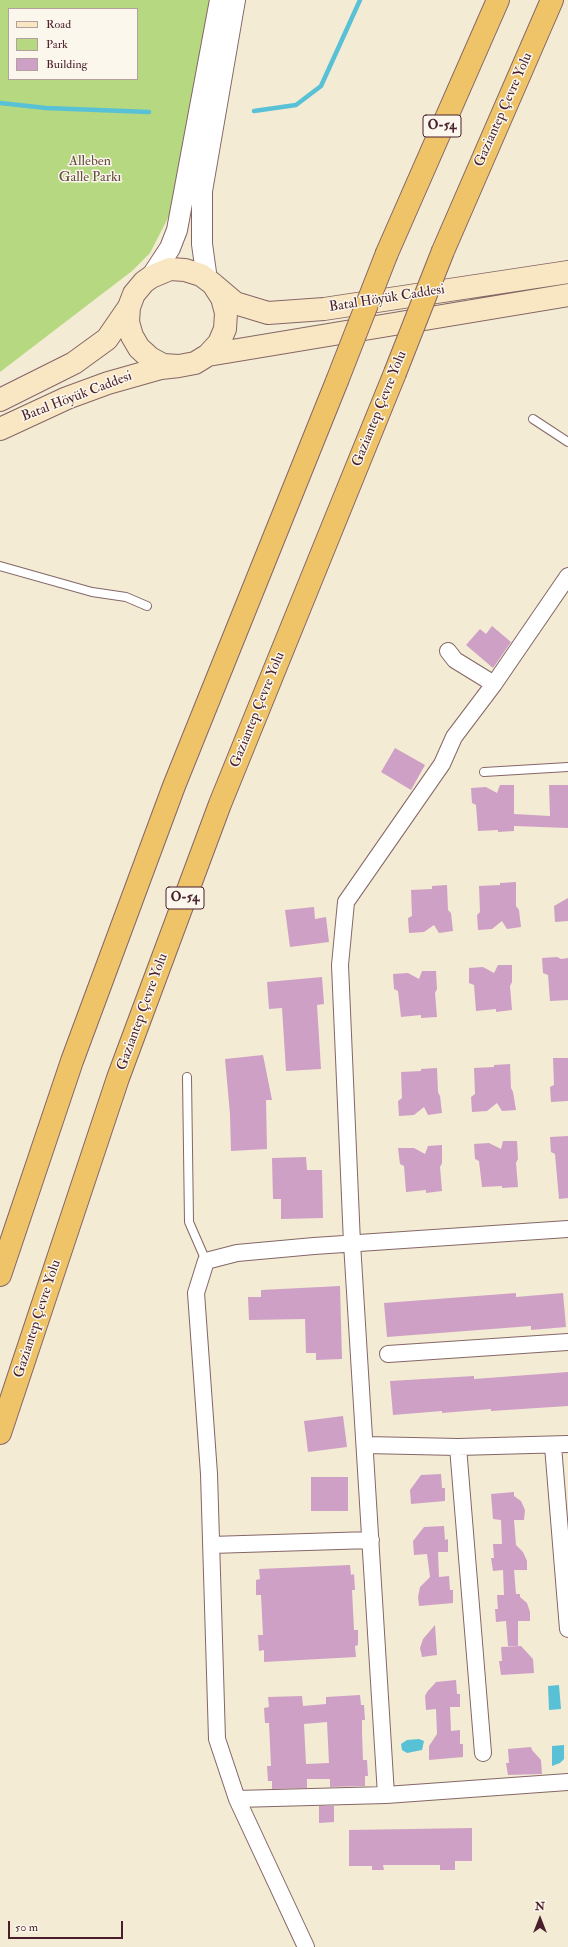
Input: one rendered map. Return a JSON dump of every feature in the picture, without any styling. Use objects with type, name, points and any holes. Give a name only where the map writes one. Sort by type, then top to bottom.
[{"type":"highway","name":"O-54","points":[[0,1275],[72,1061],[174,786],[387,253],[498,0]]},
{"type":"highway","name":"Gaziantep Çevre Yolu","points":[[0,1433],[118,1078],[220,804],[443,251],[552,0]]},
{"type":"main road","name":"Batal Höyük Caddesi","points":[[0,400],[74,363],[107,339],[129,307],[134,294],[144,282],[151,277],[170,269],[186,270],[200,275],[235,303],[268,313],[324,309],[568,272]]},
{"type":"main road","name":"Batal Höyük Caddesi","points":[[0,429],[67,398],[108,383],[148,371],[195,363],[208,355],[219,343],[225,329],[226,313],[222,298],[210,282]]},
{"type":"main road","name":"Batal Höyük Caddesi","points":[[208,355],[568,295]]},
{"type":"main road","name":"Batal Höyük Caddesi","points":[[129,307],[128,322],[132,336],[139,348],[150,358],[163,364],[179,366]]},
{"type":"street","points":[[151,277],[170,248],[177,230],[220,0]]},
{"type":"street","points":[[210,282],[202,244],[202,191],[235,0]]},
{"type":"street","points":[[386,1795],[366,1445],[352,1243],[340,965],[346,902],[442,764],[454,737],[494,684],[568,576]]},
{"type":"street","points":[[448,651],[455,660],[494,684]]},
{"type":"street","points":[[306,1947],[237,1799],[217,1739],[209,1474],[196,1293],[206,1261],[237,1253],[352,1243],[568,1230]]},
{"type":"street","points":[[388,1354],[568,1342]]},
{"type":"street","points":[[366,1445],[458,1447],[561,1445],[568,1628]]},
{"type":"street","points":[[458,1447],[483,1753]]},
{"type":"street","points":[[211,1545],[371,1540]]},
{"type":"street","points":[[237,1799],[386,1795],[568,1782]]},
{"type":"lane","points":[[533,420],[568,442]]},
{"type":"lane","points":[[0,566],[92,592],[126,597],[147,606]]},
{"type":"lane","points":[[484,772],[568,766]]},
{"type":"lane","points":[[188,1077],[188,1222],[206,1261]]},
{"type":"green space","name":"Alleben Galle Parkı","points":[[0,0],[212,0],[174,206],[150,253],[132,271],[0,372]]},
{"type":"water","points":[[559,1685],[561,1709],[549,1710],[548,1686]]},
{"type":"water","points":[[419,1739],[424,1741],[422,1750],[407,1753],[402,1750],[401,1744],[407,1740]]},
{"type":"water","points":[[564,1745],[564,1759],[560,1763],[552,1766],[552,1746]]},
{"type":"building","points":[[492,626],[511,642],[493,668],[466,645],[480,629],[486,634]]},
{"type":"building","points":[[395,748],[425,765],[411,790],[381,772]]},
{"type":"building","points":[[500,785],[514,785],[514,814],[550,816],[549,785],[568,785],[568,828],[514,826],[514,831],[478,831],[476,805],[472,803],[471,788],[486,787],[497,793]]},
{"type":"building","points":[[516,882],[516,906],[519,910],[521,927],[507,929],[502,921],[492,929],[478,930],[477,915],[480,912],[479,886],[500,885],[500,883]]},
{"type":"building","points":[[447,885],[448,910],[451,913],[453,931],[439,933],[434,925],[424,932],[409,933],[408,918],[412,916],[411,890],[432,889],[432,886]]},
{"type":"building","points":[[568,898],[568,921],[555,922],[554,906]]},
{"type":"building","points":[[314,907],[315,919],[326,917],[329,942],[290,947],[285,910]]},
{"type":"building","points":[[557,957],[561,959],[568,958],[568,1000],[550,1001],[548,975],[543,973],[542,958]]},
{"type":"building","points":[[498,965],[512,965],[512,982],[510,986],[512,1010],[496,1012],[496,1009],[476,1011],[474,985],[469,983],[469,968],[483,967],[494,973]]},
{"type":"building","points":[[422,971],[436,971],[437,989],[435,993],[437,1017],[421,1018],[421,1015],[401,1017],[398,991],[394,989],[393,974],[408,973],[419,979]]},
{"type":"building","points":[[322,977],[324,1004],[317,1005],[321,1069],[286,1071],[282,1008],[269,1009],[267,982]]},
{"type":"building","points":[[263,1055],[272,1100],[266,1100],[267,1149],[231,1151],[230,1114],[225,1059]]},
{"type":"building","points":[[553,1058],[568,1058],[568,1101],[551,1102],[550,1087],[554,1085]]},
{"type":"building","points":[[510,1064],[511,1088],[516,1110],[502,1111],[497,1103],[487,1111],[472,1112],[471,1097],[475,1094],[474,1068],[494,1067],[494,1065]]},
{"type":"building","points":[[437,1068],[438,1092],[440,1096],[442,1113],[428,1115],[424,1107],[414,1115],[399,1116],[398,1101],[402,1098],[401,1072],[421,1071],[421,1069]]},
{"type":"building","points":[[568,1136],[568,1198],[559,1199],[555,1154],[551,1152],[550,1137]]},
{"type":"building","points":[[503,1141],[517,1141],[518,1159],[516,1163],[518,1187],[482,1187],[479,1161],[475,1159],[474,1144],[489,1143],[501,1149]]},
{"type":"building","points":[[442,1145],[442,1163],[440,1167],[442,1191],[426,1193],[426,1190],[406,1192],[404,1166],[400,1164],[398,1148],[414,1148],[425,1154],[428,1146]]},
{"type":"building","points":[[306,1157],[307,1170],[322,1170],[323,1218],[281,1219],[281,1199],[273,1199],[272,1158]]},
{"type":"building","points":[[340,1286],[342,1359],[316,1360],[316,1353],[306,1353],[305,1319],[249,1320],[248,1297],[261,1297],[261,1290]]},
{"type":"building","points":[[516,1293],[516,1297],[563,1293],[566,1327],[531,1330],[531,1326],[387,1337],[384,1303]]},
{"type":"building","points":[[568,1372],[568,1406],[491,1411],[491,1409],[442,1413],[442,1411],[393,1415],[390,1381],[474,1376],[474,1379]]},
{"type":"building","points":[[343,1416],[347,1447],[308,1452],[304,1421]]},
{"type":"building","points":[[441,1474],[442,1488],[445,1488],[445,1501],[411,1504],[410,1490],[421,1475]]},
{"type":"building","points":[[311,1477],[348,1477],[348,1511],[311,1511]]},
{"type":"building","points":[[514,1492],[514,1496],[521,1501],[525,1510],[524,1520],[514,1520],[516,1545],[523,1552],[527,1561],[527,1570],[514,1570],[516,1594],[520,1594],[520,1597],[527,1603],[530,1612],[530,1621],[518,1621],[518,1646],[508,1646],[506,1621],[496,1622],[495,1609],[498,1609],[497,1595],[504,1595],[503,1570],[493,1571],[491,1558],[494,1558],[493,1544],[502,1544],[501,1520],[493,1519],[491,1494]]},
{"type":"building","points":[[444,1526],[445,1540],[448,1539],[448,1552],[438,1552],[439,1577],[449,1576],[450,1590],[453,1590],[453,1603],[419,1606],[418,1597],[420,1587],[430,1577],[427,1554],[414,1555],[413,1541],[424,1527]]},
{"type":"building","points":[[350,1565],[351,1575],[354,1574],[355,1590],[352,1590],[354,1630],[358,1630],[358,1645],[355,1646],[356,1657],[264,1662],[264,1650],[259,1651],[258,1635],[263,1635],[261,1595],[256,1595],[256,1580],[260,1579],[259,1569]]},
{"type":"building","points":[[435,1625],[437,1655],[422,1657],[420,1648],[423,1639]]},
{"type":"building","points":[[521,1646],[533,1659],[534,1673],[501,1675],[499,1661],[502,1661],[501,1647]]},
{"type":"building","points":[[456,1680],[457,1694],[460,1694],[460,1707],[450,1707],[451,1731],[460,1730],[460,1744],[463,1744],[463,1757],[429,1760],[429,1746],[437,1734],[436,1709],[426,1710],[425,1696],[436,1682]]},
{"type":"building","points":[[360,1695],[361,1705],[364,1705],[365,1720],[362,1720],[363,1760],[367,1760],[368,1776],[365,1776],[365,1786],[330,1787],[330,1779],[307,1779],[307,1788],[272,1789],[272,1781],[268,1781],[267,1766],[271,1766],[269,1723],[265,1723],[264,1708],[269,1707],[268,1697],[302,1696],[303,1706],[326,1704],[326,1697]],"holes":[[[327,1722],[329,1763],[306,1764],[304,1724]]]},
{"type":"building","points":[[531,1747],[541,1760],[542,1774],[508,1775],[506,1763],[509,1763],[508,1749]]},
{"type":"building","points":[[319,1806],[334,1806],[334,1822],[319,1823]]},
{"type":"building","points":[[472,1828],[472,1861],[455,1861],[455,1870],[440,1870],[440,1865],[383,1865],[384,1870],[372,1870],[372,1866],[349,1866],[349,1830]]},
{"type":"waterway","points":[[254,111],[296,105],[321,86],[360,0]]},
{"type":"waterway","points":[[0,103],[46,108],[149,112]]}]
